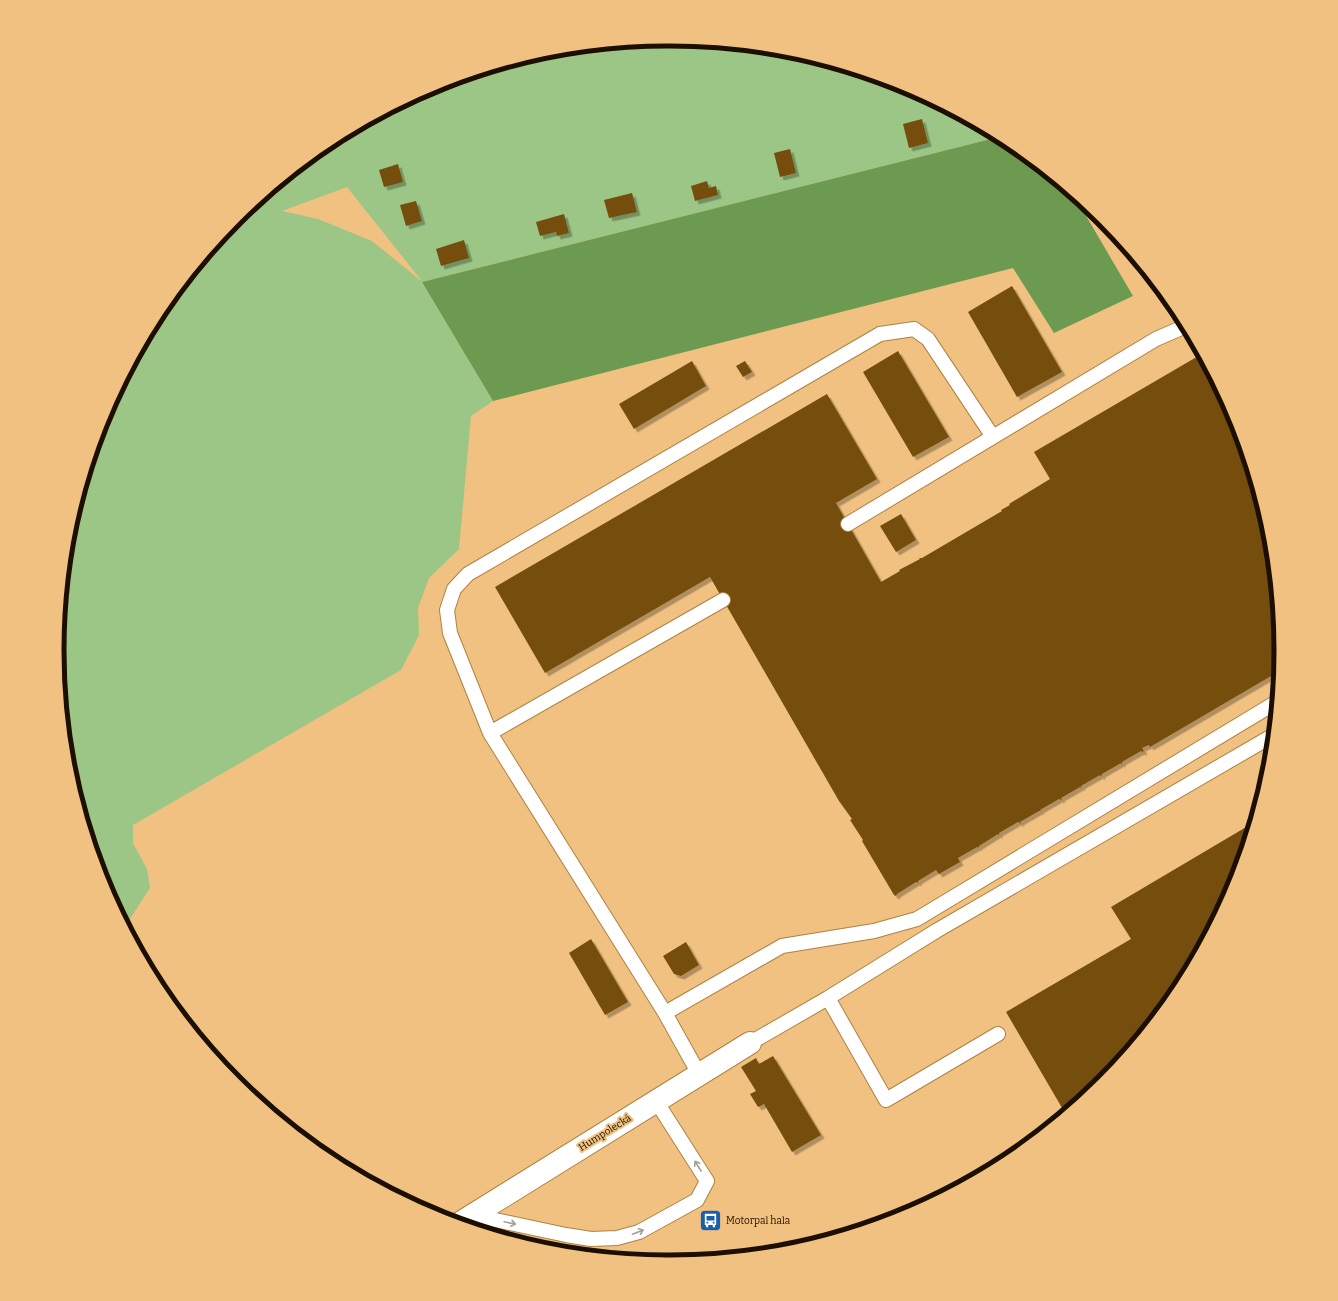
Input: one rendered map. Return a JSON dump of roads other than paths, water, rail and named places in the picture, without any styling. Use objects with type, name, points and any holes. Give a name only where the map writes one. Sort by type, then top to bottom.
[{"type":"street","name":"Humpolecká","points":[[466,1219],[750,1043]]},
{"type":"lane","points":[[848,524],[1156,339],[1181,328]]},
{"type":"lane","points":[[699,1074],[665,1013],[490,733],[450,633],[447,610],[454,589],[468,574],[880,334],[914,329],[928,339],[992,437]]},
{"type":"lane","points":[[490,733],[723,600]]},
{"type":"lane","points":[[665,1013],[782,946],[874,931],[917,919],[1270,706]]},
{"type":"lane","points":[[750,1043],[828,998],[936,931],[1266,739]]},
{"type":"lane","points":[[828,998],[886,1100],[998,1034]]},
{"type":"lane","points":[[466,1219],[591,1239],[618,1238],[639,1232],[697,1200],[707,1181],[656,1101]]},
{"type":"place","name":"Motorpal hala","points":[[710,1221]]}]
